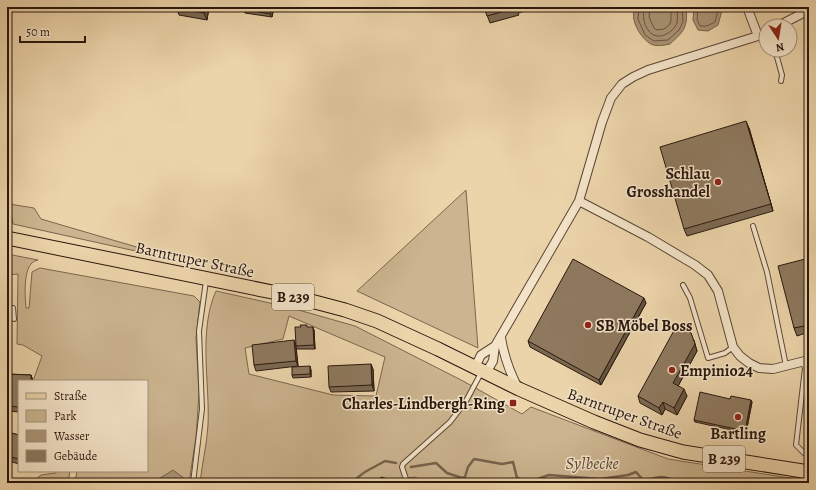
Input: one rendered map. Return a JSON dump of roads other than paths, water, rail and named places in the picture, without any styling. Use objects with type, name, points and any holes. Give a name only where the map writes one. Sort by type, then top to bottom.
[{"type":"main road","name":"Barntruper Straße","points":[[7,238],[292,296],[345,310],[377,321],[518,389],[594,422],[663,447],[683,452],[809,472]]},
{"type":"street","points":[[747,7],[758,27]]},
{"type":"street","points":[[794,18],[809,10]]},
{"type":"street","points":[[481,371],[481,355],[495,346],[501,338],[579,201],[607,106],[611,98],[622,84],[648,70],[758,35]]},
{"type":"street","points":[[579,201],[648,237],[695,265],[708,275],[718,291],[733,346],[740,356],[749,363],[759,368],[773,369],[806,361]]},
{"type":"street","points":[[501,338],[507,365],[518,389]]},
{"type":"street","points":[[481,371],[493,361],[495,346]]},
{"type":"lane","points":[[777,58],[782,75],[781,81]]},
{"type":"lane","points":[[753,226],[767,272],[786,366]]},
{"type":"lane","points":[[193,483],[202,409],[199,331],[207,279]]},
{"type":"lane","points":[[683,285],[690,298],[708,358],[725,353],[733,346]]},
{"type":"lane","points":[[7,310],[13,308],[14,319]]},
{"type":"lane","points":[[806,361],[796,445],[804,453],[809,453]]},
{"type":"lane","points":[[410,483],[406,479],[402,467],[403,464],[450,422],[466,401],[481,371]]},
{"type":"water","points":[[636,7],[686,7],[686,25],[679,36],[670,44],[658,46],[653,45],[643,38],[637,28],[634,17]]},
{"type":"water","points":[[694,7],[723,7],[718,25],[708,31],[698,30],[693,20]]},
{"type":"water","points":[[173,470],[185,479],[185,483],[154,483],[157,480]]},
{"type":"waterway","name":"Sylbecke","points":[[411,467],[436,463],[447,473],[462,478],[465,477],[468,467],[474,459],[502,464],[513,462],[517,478],[529,482],[549,475],[600,479],[628,475],[636,472],[644,481],[665,477],[676,483]]},
{"type":"waterway","name":"Sylbecke","points":[[350,483],[365,472],[385,461],[396,463]]},
{"type":"waterway","name":"Sylbecke","points":[[458,483],[462,478]]},
{"type":"place","name":"Schlau Grosshandel","points":[[718,182]]},
{"type":"place","name":"SB Möbel Boss","points":[[588,325]]},
{"type":"place","name":"Empinio24","points":[[672,370]]},
{"type":"place","name":"Charles-Lindbergh-Ring","points":[[513,403]]},
{"type":"place","name":"Bartling","points":[[738,417]]}]
